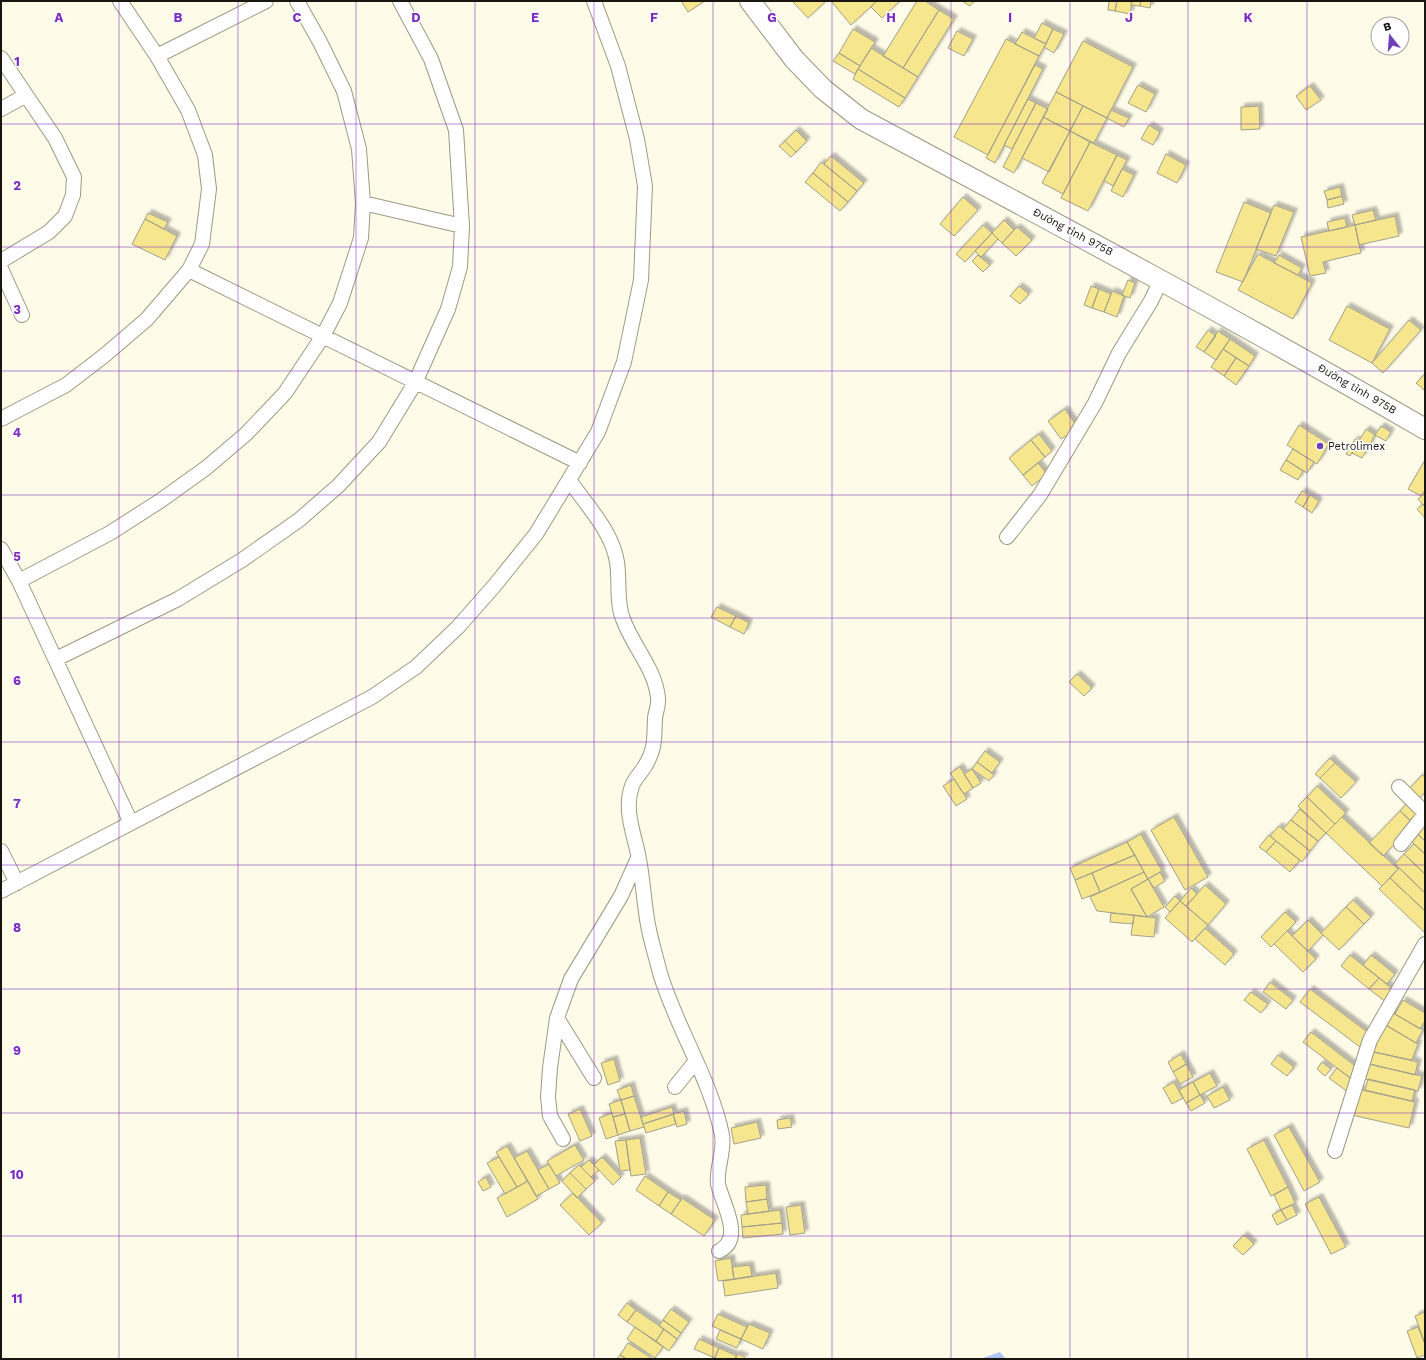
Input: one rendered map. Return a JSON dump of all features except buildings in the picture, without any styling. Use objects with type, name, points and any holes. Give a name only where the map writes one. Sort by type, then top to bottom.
[{"type":"main road","name":"Đường tỉnh 975B","points":[[750,1],[794,59],[823,89],[861,119],[1161,280],[1314,364],[1425,428]]},
{"type":"street","points":[[1,419],[66,385],[105,355],[147,319],[189,270],[202,244],[209,189],[205,155],[188,110],[157,56],[120,1]]},
{"type":"street","points":[[157,56],[266,1]]},
{"type":"street","points":[[19,581],[110,533],[160,501],[206,468],[246,434],[284,393],[323,336],[340,303],[361,238],[363,203],[359,149],[344,91],[320,42],[296,1]]},
{"type":"street","points":[[56,660],[178,599],[242,560],[299,520],[338,486],[379,442],[416,383],[448,309],[460,266],[462,226],[456,130],[431,59],[400,1]]},
{"type":"street","points":[[1,891],[17,884],[372,697],[416,667],[458,627],[495,585],[536,534],[570,481],[598,432],[624,362],[641,280],[645,186],[637,139],[620,74],[594,1]]},
{"type":"street","points":[[1,58],[54,138],[74,177],[74,196],[65,216],[49,232],[1,261]]},
{"type":"street","points":[[1,109],[26,96]]},
{"type":"street","points":[[363,203],[462,226]]},
{"type":"street","points":[[1,269],[22,315]]},
{"type":"street","points":[[189,270],[580,463]]},
{"type":"street","points":[[1007,537],[1040,495],[1095,403],[1119,353],[1151,301],[1161,280]]},
{"type":"street","points":[[570,481],[606,530],[613,546],[617,562],[622,616],[634,644],[648,664],[659,700],[655,719],[655,738],[652,753],[632,786],[629,802],[630,822],[639,857],[648,926],[654,952],[665,989],[696,1061],[717,1116],[722,1137],[718,1182],[728,1213],[730,1238],[728,1245],[719,1251]]},
{"type":"street","points":[[1,549],[19,581],[131,823]]},
{"type":"street","points":[[1399,787],[1425,814],[1401,844]]},
{"type":"street","points":[[1,851],[17,884]]},
{"type":"street","points":[[563,1139],[550,1116],[548,1097],[550,1068],[557,1018],[571,979],[621,896],[639,857]]},
{"type":"street","points":[[1335,1151],[1370,1040],[1425,944]]},
{"type":"street","points":[[557,1018],[594,1078]]},
{"type":"street","points":[[675,1087],[696,1061]]},
{"type":"water","points":[[1000,1352],[1006,1359],[980,1359]]},
{"type":"place","name":"Petrolimex","points":[[1320,446]]}]
